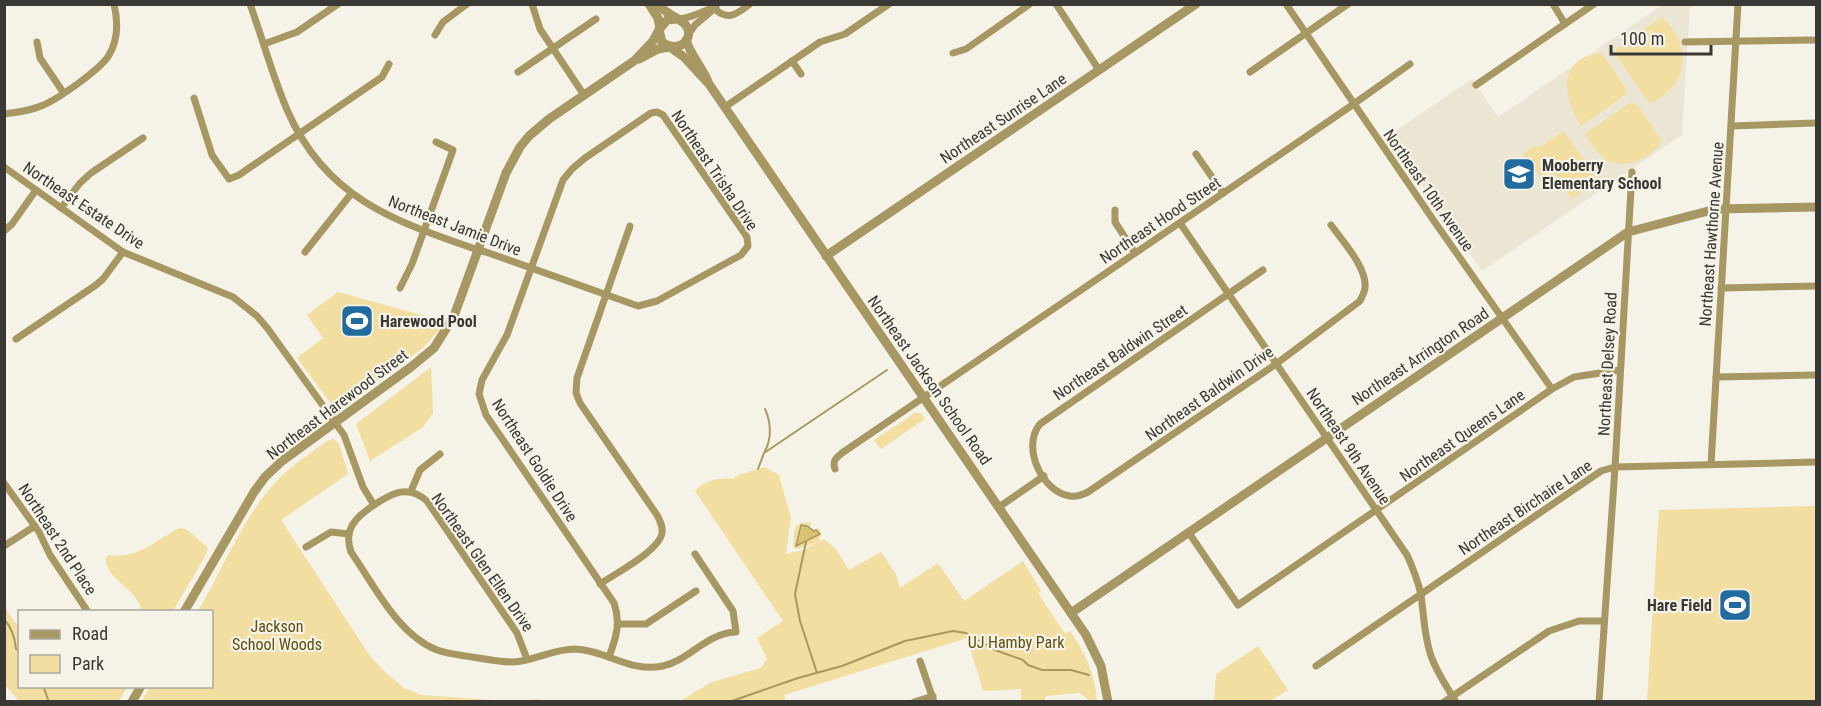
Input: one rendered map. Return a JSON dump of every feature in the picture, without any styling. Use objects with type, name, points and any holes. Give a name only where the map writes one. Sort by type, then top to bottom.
[{"type":"street","points":[[4,114],[24,112],[43,106],[95,71],[109,55],[116,31],[114,4]]},
{"type":"street","name":"Northeast Jamie Drive","points":[[250,4],[287,110],[299,134],[329,172],[351,194],[382,214],[423,231],[638,306],[647,305],[741,255],[748,246]]},
{"type":"street","points":[[264,44],[297,32],[338,4]]},
{"type":"street","points":[[435,35],[443,22],[467,4]]},
{"type":"street","points":[[532,4],[540,29],[584,95]]},
{"type":"street","points":[[649,4],[658,18],[662,42],[670,47],[680,46],[695,25],[715,6]]},
{"type":"street","points":[[658,4],[667,14],[686,26],[687,37]]},
{"type":"street","points":[[715,6],[721,14],[732,16],[750,4]]},
{"type":"street","points":[[725,107],[824,40],[845,34],[889,4]]},
{"type":"street","points":[[953,54],[966,49],[1030,4]]},
{"type":"street","points":[[1056,4],[1099,70]]},
{"type":"street","name":"Northeast Sunrise Lane","points":[[826,256],[1196,4]]},
{"type":"street","name":"Northeast 10th Avenue","points":[[1286,4],[1552,389]]},
{"type":"street","points":[[1250,72],[1348,4]]},
{"type":"street","points":[[1552,4],[1565,24]]},
{"type":"street","points":[[1476,85],[1593,4]]},
{"type":"street","name":"Northeast Hawthorne Avenue","points":[[1711,464],[1738,4]]},
{"type":"street","points":[[660,29],[667,20],[689,18],[715,6]]},
{"type":"street","points":[[518,72],[596,19]]},
{"type":"street","name":"Northeast Harewood Street","points":[[634,61],[653,41],[660,29]]},
{"type":"street","name":"Northeast Jackson School Road","points":[[687,37],[690,52],[705,72],[709,84],[1086,635],[1101,666],[1108,702]]},
{"type":"street","points":[[1685,42],[1816,40]]},
{"type":"street","points":[[37,42],[40,58],[63,92]]},
{"type":"street","name":"Northeast Harewood Street","points":[[185,610],[261,482],[276,466],[419,361],[439,341],[454,316],[506,173],[520,147],[542,125],[634,61],[658,49],[670,47]]},
{"type":"street","name":"Northeast Jackson School Road","points":[[670,47],[684,57],[699,76],[709,84]]},
{"type":"street","points":[[792,61],[801,74]]},
{"type":"street","points":[[194,99],[212,155],[229,179],[239,175],[382,77],[389,64]]},
{"type":"street","name":"Northeast Hood Street","points":[[835,470],[835,459],[842,453],[1410,64]]},
{"type":"street","name":"Northeast Trisha Drive","points":[[657,112],[666,118],[728,209],[747,237],[748,246]]},
{"type":"street","name":"Northeast Goldie Drive","points":[[618,624],[614,603],[486,415],[480,401],[479,389],[503,342],[567,175],[585,158],[657,112]]},
{"type":"street","points":[[1732,126],[1816,123]]},
{"type":"street","points":[[61,208],[80,183],[91,173],[142,138]]},
{"type":"street","points":[[400,288],[412,264],[453,150],[436,142]]},
{"type":"street","points":[[1196,154],[1223,194]]},
{"type":"street","name":"Northeast Estate Drive","points":[[4,167],[123,252],[217,289],[245,306],[268,329],[336,422],[348,443],[363,487],[374,505]]},
{"type":"street","name":"Northeast Delsey Road","points":[[1599,702],[1632,172]]},
{"type":"street","points":[[4,231],[12,224],[36,190]]},
{"type":"street","points":[[305,252],[351,194]]},
{"type":"street","name":"Northeast Arrington Road","points":[[1071,613],[1629,232],[1716,209],[1816,207]]},
{"type":"street","points":[[1115,210],[1115,222],[1135,253]]},
{"type":"street","name":"Northeast 9th Avenue","points":[[1180,223],[1407,555],[1414,569],[1421,594],[1425,635],[1430,655],[1442,681],[1454,699]]},
{"type":"street","name":"Northeast Baldwin Drive","points":[[1044,476],[1053,488],[1064,494],[1076,496],[1088,492],[1276,364],[1352,308],[1360,300],[1365,289],[1361,268],[1332,225]]},
{"type":"street","points":[[600,584],[650,550],[658,543],[662,534],[662,524],[657,515],[580,404],[576,393],[577,378],[630,226]]},
{"type":"street","points":[[16,339],[96,285],[123,252]]},
{"type":"street","name":"Northeast Baldwin Street","points":[[1044,476],[1032,451],[1032,436],[1040,424],[1263,270]]},
{"type":"street","points":[[1721,288],[1816,286]]},
{"type":"street","name":"Northeast Queens Lane","points":[[1189,533],[1238,605],[1552,389],[1574,376],[1620,370]]},
{"type":"street","points":[[1716,377],[1816,375]]},
{"type":"street","points":[[411,491],[420,470],[440,454]]},
{"type":"street","name":"Northeast Birchaire Lane","points":[[1316,666],[1601,471],[1615,467],[1816,462]]},
{"type":"street","points":[[999,507],[1044,476]]},
{"type":"street","name":"Northeast 2nd Place","points":[[4,483],[35,526],[50,555],[87,610]]},
{"type":"street","name":"Northeast Glen Ellen Drive","points":[[349,534],[357,517],[395,492],[411,491],[421,496],[519,636],[527,659]]},
{"type":"street","points":[[4,546],[35,526]]},
{"type":"street","points":[[306,547],[331,532],[349,534],[351,552],[403,627],[436,650],[501,662],[573,649],[591,651],[636,666],[661,666],[675,662],[712,638],[736,632],[733,611],[695,554]]},
{"type":"street","points":[[609,657],[618,624],[646,624],[696,591]]},
{"type":"street","points":[[1444,702],[1454,699],[1549,631],[1579,621],[1604,621]]},
{"type":"street","points":[[914,702],[933,699],[920,661]]},
{"type":"street","points":[[132,702],[140,688]]},
{"type":"shaded area","name":"Mooberry Elementary School","points":[[1690,4],[1682,135],[1482,271],[1388,136],[1472,79],[1498,117],[1662,5]]},
{"type":"shaded area","points":[[801,525],[816,530],[820,534],[796,546]]},
{"type":"green space","points":[[1662,17],[1675,32],[1679,41],[1683,59],[1682,68],[1671,89],[1650,104],[1615,54],[1617,48]]},
{"type":"green space","points":[[1602,53],[1626,89],[1625,95],[1581,126],[1570,102],[1567,91],[1568,80],[1577,62],[1587,56]]},
{"type":"green space","points":[[1629,103],[1637,104],[1662,141],[1652,153],[1638,161],[1614,163],[1600,155],[1585,134]]},
{"type":"green space","points":[[1564,131],[1599,181],[1572,199],[1557,177],[1552,176],[1544,181],[1523,154],[1536,145],[1538,148]]},
{"type":"green space","points":[[338,292],[443,321],[438,331],[423,348],[340,409],[335,409],[297,358],[323,338],[307,315]]},
{"type":"green space","points":[[431,367],[433,413],[423,427],[370,461],[356,424]]},
{"type":"green space","points":[[915,413],[921,413],[925,419],[881,449],[874,440]]},
{"type":"green space","name":"Jackson School Woods","points":[[333,439],[339,443],[348,474],[281,520],[370,656],[404,688],[421,695],[509,701],[142,701],[149,688],[213,688],[213,610],[199,610],[259,502],[292,467]]},
{"type":"green space","name":"UJ Hamby Park","points":[[765,467],[779,475],[791,518],[786,554],[803,550],[818,542],[798,549],[793,547],[795,527],[801,523],[811,522],[810,528],[815,531],[818,527],[821,533],[819,542],[824,539],[836,549],[849,570],[881,552],[896,574],[900,588],[938,563],[964,601],[1023,561],[1041,591],[1038,593],[1065,634],[1070,631],[1080,647],[1092,673],[1097,701],[1090,701],[1080,693],[1046,696],[1044,701],[1021,702],[1021,689],[983,691],[967,638],[784,695],[786,701],[678,702],[712,682],[761,668],[767,659],[757,638],[783,621],[695,491],[712,480],[733,479],[738,475]]},
{"type":"green space","name":"Hare Field","points":[[1816,506],[1816,701],[1647,701],[1659,510]]},
{"type":"green space","points":[[179,528],[186,529],[208,548],[174,610],[142,610],[134,596],[106,564],[106,557],[109,555],[128,555]]},
{"type":"green space","points":[[4,600],[8,612],[18,627],[18,688],[126,688],[119,701],[19,701],[5,685]]},
{"type":"green space","points":[[1258,646],[1288,690],[1270,701],[1214,701],[1216,674]]},
{"type":"green space","points":[[541,699],[541,701],[509,701]]},
{"type":"waterway","points":[[758,469],[764,453],[887,370]]},
{"type":"waterway","points":[[765,409],[770,430],[765,451]]},
{"type":"waterway","points":[[806,542],[795,594],[800,621],[817,673]]},
{"type":"waterway","points":[[4,619],[13,633],[18,650]]},
{"type":"waterway","points":[[729,702],[798,678],[842,666],[905,641],[953,631],[966,633],[995,650],[1042,670],[1071,670],[1089,675]]},
{"type":"waterway","points":[[44,688],[49,702]]},
{"type":"place","name":"Mooberry Elementary School","points":[[1519,174]]},
{"type":"place","name":"Harewood Pool","points":[[357,321]]},
{"type":"place","name":"Hare Field","points":[[1735,605]]}]
